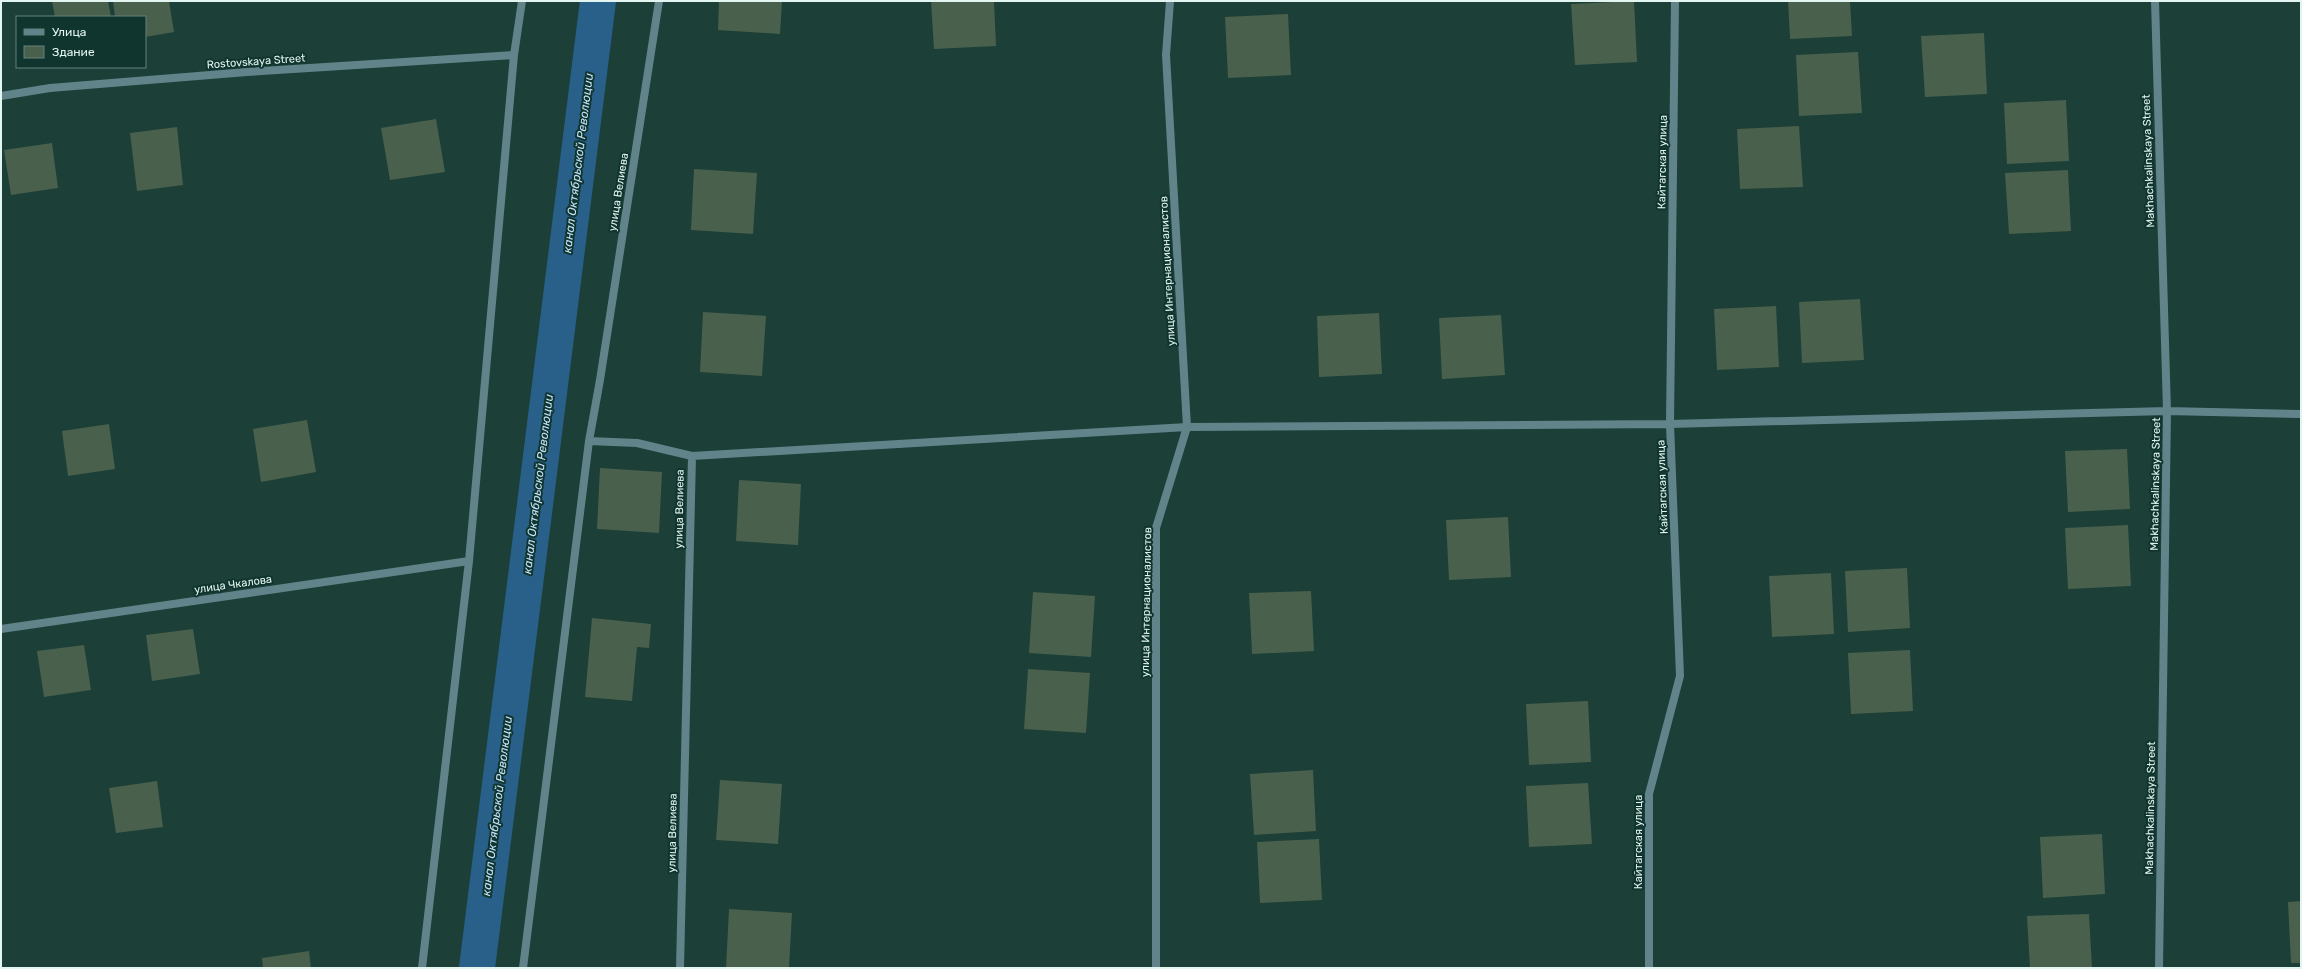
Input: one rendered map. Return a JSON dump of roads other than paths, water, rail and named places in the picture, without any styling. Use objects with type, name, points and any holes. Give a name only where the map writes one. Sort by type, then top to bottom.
[{"type":"street","points":[[422,968],[469,561],[514,55],[522,1]]},
{"type":"street","name":"улица Велиева","points":[[660,1],[589,441],[637,443],[692,456],[680,968]]},
{"type":"street","name":"улица Интернационалистов","points":[[1156,968],[1156,528],[1187,427],[1166,55],[1170,1]]},
{"type":"street","name":"Кайтагская улица","points":[[1649,968],[1649,794],[1680,676],[1670,424],[1675,1]]},
{"type":"street","name":"Makhachkalinskaya Street","points":[[2155,1],[2167,411],[2159,968]]},
{"type":"street","name":"Rostovskaya Street","points":[[1,96],[50,88],[239,73],[514,55]]},
{"type":"street","points":[[692,456],[1187,427],[1670,424],[2167,411],[2301,414]]},
{"type":"street","points":[[523,968],[589,441]]},
{"type":"street","name":"улица Чкалова","points":[[1,629],[469,561]]},
{"type":"waterway","name":"канал Октябрьской Революции","points":[[477,968],[598,1]]}]
